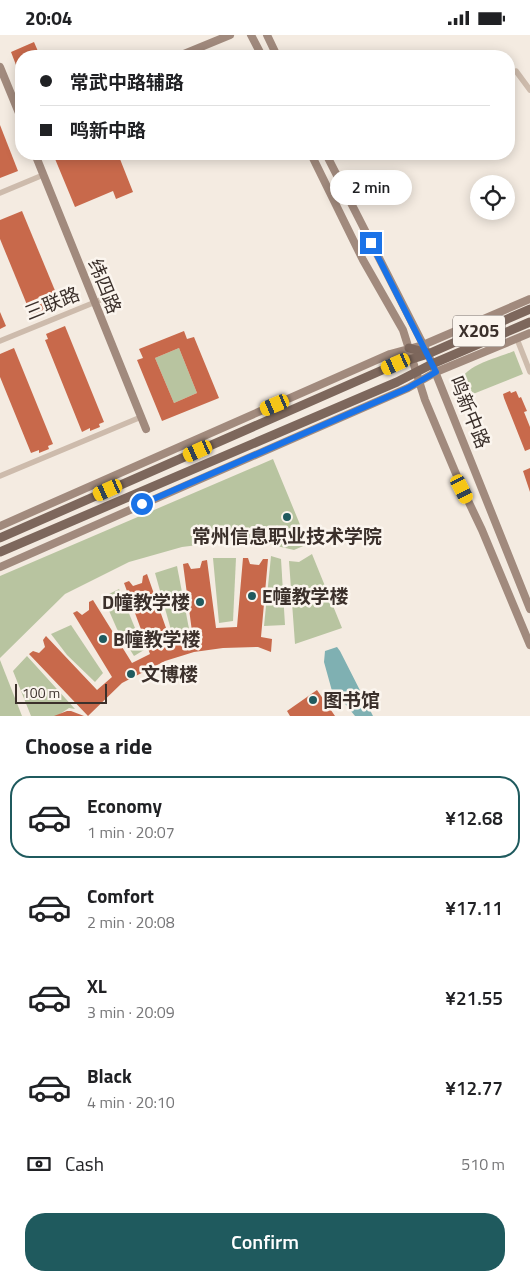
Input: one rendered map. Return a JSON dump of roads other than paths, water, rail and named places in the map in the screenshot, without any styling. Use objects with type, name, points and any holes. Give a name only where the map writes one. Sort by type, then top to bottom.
[{"type":"main road","name":"X205","points":[[0,538],[530,309]]},
{"type":"main road","name":"X205","points":[[0,552],[417,377],[436,366],[530,322]]},
{"type":"main road","points":[[519,327],[530,331]]},
{"type":"main road","points":[[409,348],[428,353]]},
{"type":"street","points":[[193,50],[230,35]]},
{"type":"street","points":[[251,35],[259,50]]},
{"type":"street","points":[[267,35],[274,50]]},
{"type":"street","points":[[0,67],[15,103]]},
{"type":"street","points":[[515,71],[530,90]]},
{"type":"street","name":"纬四路","points":[[37,160],[146,429]]},
{"type":"street","name":"鸣新中路","points":[[314,160],[363,261],[402,330],[417,377],[530,645]]},
{"type":"street","name":"鸣新中路","points":[[329,160],[423,345],[436,366],[530,609]]},
{"type":"street","points":[[0,193],[43,175]]},
{"type":"street","name":"三联路","points":[[0,341],[115,294]]},
{"type":"street","points":[[0,526],[390,354],[423,345],[530,299]]},
{"type":"street","points":[[436,366],[516,339],[530,331]]},
{"type":"street","points":[[516,339],[530,372]]},
{"type":"street","points":[[0,567],[417,377]]},
{"type":"street","points":[[0,476],[141,417]]},
{"type":"water","points":[[337,647],[373,716],[355,716],[332,691],[324,662],[325,651]]},
{"type":"place","name":"常州信息职业技术学院","points":[[287,517]]},
{"type":"place","name":"E幢教学楼","points":[[252,596]]},
{"type":"place","name":"D幢教学楼","points":[[200,602]]},
{"type":"place","name":"B幢教学楼","points":[[103,639]]},
{"type":"place","name":"文博楼","points":[[131,674]]},
{"type":"place","name":"图书馆","points":[[313,700]]}]
